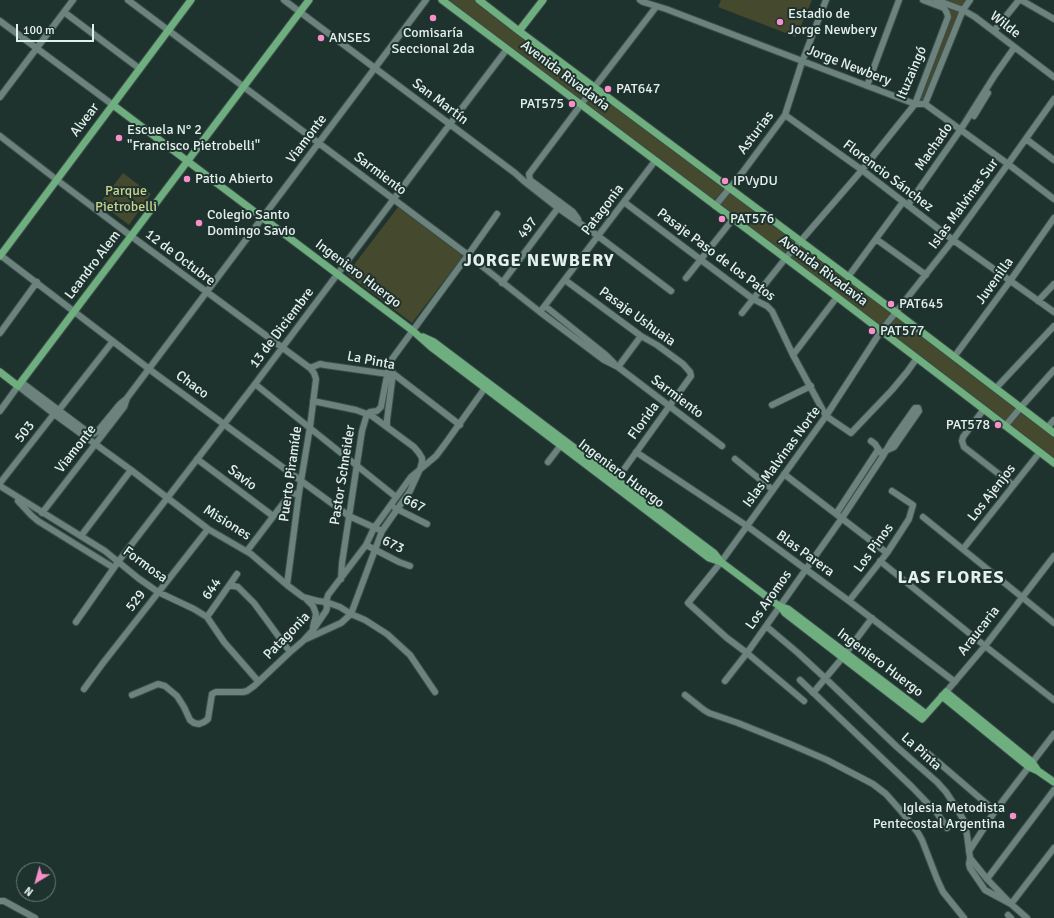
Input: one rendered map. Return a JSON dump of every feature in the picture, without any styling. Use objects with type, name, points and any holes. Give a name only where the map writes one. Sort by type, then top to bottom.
[{"type":"main road","name":"Alvear","points":[[0,255],[191,0]]},
{"type":"main road","name":"Leandro Alem","points":[[20,384],[309,0]]},
{"type":"main road","name":"Avenida Rivadavia","points":[[442,0],[1054,462]]},
{"type":"main road","name":"Avenida Rivadavia","points":[[479,0],[897,313],[1054,433]]},
{"type":"main road","points":[[519,31],[543,0]]},
{"type":"main road","name":"Ingeniero Huergo","points":[[112,105],[413,331],[431,347],[709,558],[721,562]]},
{"type":"main road","name":"Ingeniero Huergo","points":[[413,331],[434,342],[617,479],[714,553],[721,562],[779,606],[785,613],[844,655],[924,716]]},
{"type":"main road","name":"Misiones","points":[[0,372],[20,384]]},
{"type":"main road","name":"Ingeniero Huergo","points":[[944,694],[1038,771],[1054,782]]},
{"type":"main road","name":"Araucaria","points":[[924,716],[944,694]]},
{"type":"street","points":[[0,97],[73,0]]},
{"type":"street","name":"Sarmiento","points":[[128,0],[394,199],[604,360],[618,367]]},
{"type":"street","name":"San Martín","points":[[284,0],[515,172],[525,182],[558,208],[582,224],[671,291]]},
{"type":"street","name":"Viamonte","points":[[93,434],[97,432],[120,404],[127,398],[150,369],[426,0]]},
{"type":"street","name":"Asturias","points":[[715,206],[785,115],[802,62],[826,0]]},
{"type":"street","points":[[866,86],[899,0]]},
{"type":"street","name":"Ituzaingó","points":[[785,259],[862,170],[915,104],[948,17],[944,8],[923,0]]},
{"type":"street","name":"Wilde","points":[[936,0],[963,10],[975,17],[1054,77]]},
{"type":"street","points":[[925,104],[963,10],[970,0]]},
{"type":"street","points":[[994,31],[1020,0],[1054,19]]},
{"type":"street","name":"Jorge Newbery","points":[[643,1],[915,104]]},
{"type":"street","points":[[581,104],[656,7]]},
{"type":"street","points":[[64,12],[140,69]]},
{"type":"street","name":"Ingeniero Huergo","points":[[0,21],[112,105]]},
{"type":"street","name":"Machado","points":[[848,277],[961,129],[1014,48]]},
{"type":"street","name":"13 de Diciembre","points":[[76,622],[116,565],[255,384],[507,49]]},
{"type":"street","name":"Islas Malvinas Sur","points":[[889,322],[953,240],[1053,102]]},
{"type":"street","name":"San Martín","points":[[581,104],[529,174],[530,180],[573,212],[582,224]]},
{"type":"street","points":[[915,104],[925,104],[961,129],[1054,199]]},
{"type":"street","name":"Florencio Sánchez","points":[[785,115],[862,170],[953,240],[1054,312]]},
{"type":"street","name":"12 de Octubre","points":[[0,136],[56,180],[310,368]]},
{"type":"street","points":[[1026,139],[1054,160]]},
{"type":"street","name":"Patagonia","points":[[540,312],[655,161]]},
{"type":"street","name":"Pasaje Paso de los Patos","points":[[624,202],[700,260],[772,311],[793,355],[826,416],[851,433],[892,390],[917,358]]},
{"type":"street","name":"497","points":[[502,283],[558,208]]},
{"type":"street","name":"Pastor Schneider","points":[[388,427],[387,420],[390,362],[392,358],[497,214]]},
{"type":"street","name":"Juvenilla","points":[[954,357],[1054,218]]},
{"type":"street","points":[[686,278],[733,219]]},
{"type":"street","points":[[876,239],[926,275]]},
{"type":"street","name":"Chaco","points":[[0,255],[302,482],[349,516],[382,532]]},
{"type":"street","points":[[742,313],[785,259]]},
{"type":"street","name":"Pasaje Ushuaia","points":[[565,280],[682,364],[690,372],[691,376]]},
{"type":"street","points":[[0,333],[37,282]]},
{"type":"street","points":[[1038,301],[1054,284]]},
{"type":"street","points":[[793,355],[837,297]]},
{"type":"street","name":"Sarmiento","points":[[545,306],[606,355],[618,367],[722,446]]},
{"type":"street","name":"Islas Malvinas Norte","points":[[747,653],[727,638],[688,603],[721,562],[826,416],[881,331],[889,322]]},
{"type":"street","points":[[996,388],[1054,326]]},
{"type":"street","points":[[618,367],[641,336]]},
{"type":"street","name":"503","points":[[0,485],[113,341]]},
{"type":"street","name":"La Pinta","points":[[310,368],[320,364],[395,375],[460,425]]},
{"type":"street","name":"Puerto Piramíde","points":[[287,585],[316,379],[310,368]]},
{"type":"street","points":[[1006,425],[1054,370]]},
{"type":"street","name":"Pastor Schneider","points":[[341,579],[342,563],[362,431],[367,414],[377,411],[381,407],[390,374]]},
{"type":"street","name":"Florida","points":[[617,479],[691,376]]},
{"type":"street","name":"Leandro Alem","points":[[0,411],[20,384]]},
{"type":"street","name":"Misiones","points":[[20,384],[57,412],[95,444],[208,529],[246,551],[306,599],[326,602],[340,607],[387,634],[410,655],[435,692]]},
{"type":"street","points":[[255,384],[396,497]]},
{"type":"street","points":[[772,405],[811,386]]},
{"type":"street","name":"Patagonia","points":[[132,695],[158,684],[165,686],[177,696],[190,720],[199,724],[208,719],[212,694],[216,692],[248,691],[312,630],[326,611],[328,596],[366,545],[374,528],[396,497],[411,477],[436,456],[460,425],[485,388]]},
{"type":"street","name":"Viamonte","points":[[42,513],[124,407],[127,398]]},
{"type":"street","points":[[303,640],[342,623],[352,614],[382,532],[410,491],[420,469],[422,458],[414,447],[372,416],[356,410],[313,401]]},
{"type":"street","name":"Los Aromos","points":[[725,681],[747,653],[842,518],[891,442],[915,408],[918,408],[919,411],[894,447],[884,454]]},
{"type":"street","points":[[984,409],[963,437],[962,442],[964,447],[1013,484]]},
{"type":"street","name":"Misiones","points":[[57,412],[89,433],[93,434]]},
{"type":"street","points":[[1047,428],[1054,420]]},
{"type":"street","points":[[871,441],[875,444],[878,450],[884,454]]},
{"type":"street","points":[[548,462],[561,445]]},
{"type":"street","points":[[836,514],[878,450]]},
{"type":"street","name":"Blas Parera","points":[[636,452],[747,526],[872,618],[955,682]]},
{"type":"street","name":"Los Ajenjos","points":[[963,549],[1013,484],[1040,452]]},
{"type":"street","points":[[735,459],[773,490]]},
{"type":"street","name":"Savio","points":[[197,460],[273,516]]},
{"type":"street","points":[[81,536],[131,470]]},
{"type":"street","points":[[784,474],[887,553]]},
{"type":"street","name":"Formosa","points":[[0,485],[13,495],[105,551],[116,565],[158,592],[208,617],[224,642],[258,681]]},
{"type":"street","name":"Los Pinos","points":[[849,601],[887,553],[907,523],[913,505],[892,491]]},
{"type":"street","points":[[246,551],[288,497],[292,494],[299,493]]},
{"type":"street","points":[[13,495],[31,515],[38,520],[116,565]]},
{"type":"street","name":"667","points":[[390,506],[427,524]]},
{"type":"street","points":[[923,517],[1054,623]]},
{"type":"street","name":"529","points":[[84,689],[208,529]]},
{"type":"street","name":"673","points":[[366,545],[410,566]]},
{"type":"street","name":"Araucaria","points":[[944,694],[985,646],[1054,556]]},
{"type":"street","points":[[880,561],[1054,700]]},
{"type":"street","name":"644","points":[[208,617],[237,574]]},
{"type":"street","points":[[229,586],[238,588],[254,602],[290,652]]},
{"type":"street","points":[[306,599],[313,606],[316,614],[312,630]]},
{"type":"street","points":[[813,693],[872,618]]},
{"type":"street","name":"La Pinta","points":[[766,626],[798,653],[946,792],[964,821],[970,858]]},
{"type":"street","points":[[747,653],[804,701]]},
{"type":"street","points":[[800,680],[912,787],[937,813],[947,828]]},
{"type":"street","points":[[685,695],[709,713],[738,723],[827,760],[873,784],[886,794],[918,833],[943,892],[964,918]]},
{"type":"street","points":[[969,851],[995,811],[1054,734]]},
{"type":"street","name":"La Pinta","points":[[924,750],[995,811]]},
{"type":"street","points":[[987,879],[1054,790]]},
{"type":"street","points":[[1011,904],[1054,848]]},
{"type":"street","points":[[970,858],[987,879],[1027,918]]},
{"type":"street","points":[[970,858],[970,868],[985,890],[1011,904]]},
{"type":"street","points":[[0,901],[4,901],[35,918]]},
{"type":"green space","points":[[442,0],[479,0],[1054,433],[1054,463]]},
{"type":"green space","name":"Estadio de Jorge Newbery","points":[[721,0],[812,0],[796,37],[718,7]]},
{"type":"green space","points":[[923,0],[970,0],[925,104],[915,104],[947,13]]},
{"type":"green space","name":"Parque Pietrobelli","points":[[123,173],[151,194],[129,225],[100,203]]},
{"type":"green space","points":[[398,207],[463,256],[412,323],[347,274]]},
{"type":"place","name":"Comisaría Seccional 2da","points":[[433,18]]},
{"type":"place","name":"Estadio de Jorge Newbery","points":[[780,22]]},
{"type":"place","name":"ANSES","points":[[321,38]]},
{"type":"place","name":"PAT647","points":[[608,89]]},
{"type":"place","name":"PAT575","points":[[572,104]]},
{"type":"place","name":"Escuela N° 2 \"Francisco Pietrobelli\"","points":[[119,138]]},
{"type":"place","name":"Patio Abierto","points":[[187,179]]},
{"type":"place","name":"IPVyDU","points":[[725,181]]},
{"type":"place","name":"PAT576","points":[[722,219]]},
{"type":"place","name":"Colegio Santo Domingo Savio","points":[[199,223]]},
{"type":"place","name":"PAT645","points":[[891,304]]},
{"type":"place","name":"PAT577","points":[[872,331]]},
{"type":"place","name":"PAT578","points":[[998,425]]},
{"type":"place","name":"Iglesia Metodista Pentecostal Argentina","points":[[1013,816]]},
{"type":"district","name":"JORGE NEWBERY","points":[[539,261]]},
{"type":"district","name":"LAS FLORES","points":[[951,578]]}]
